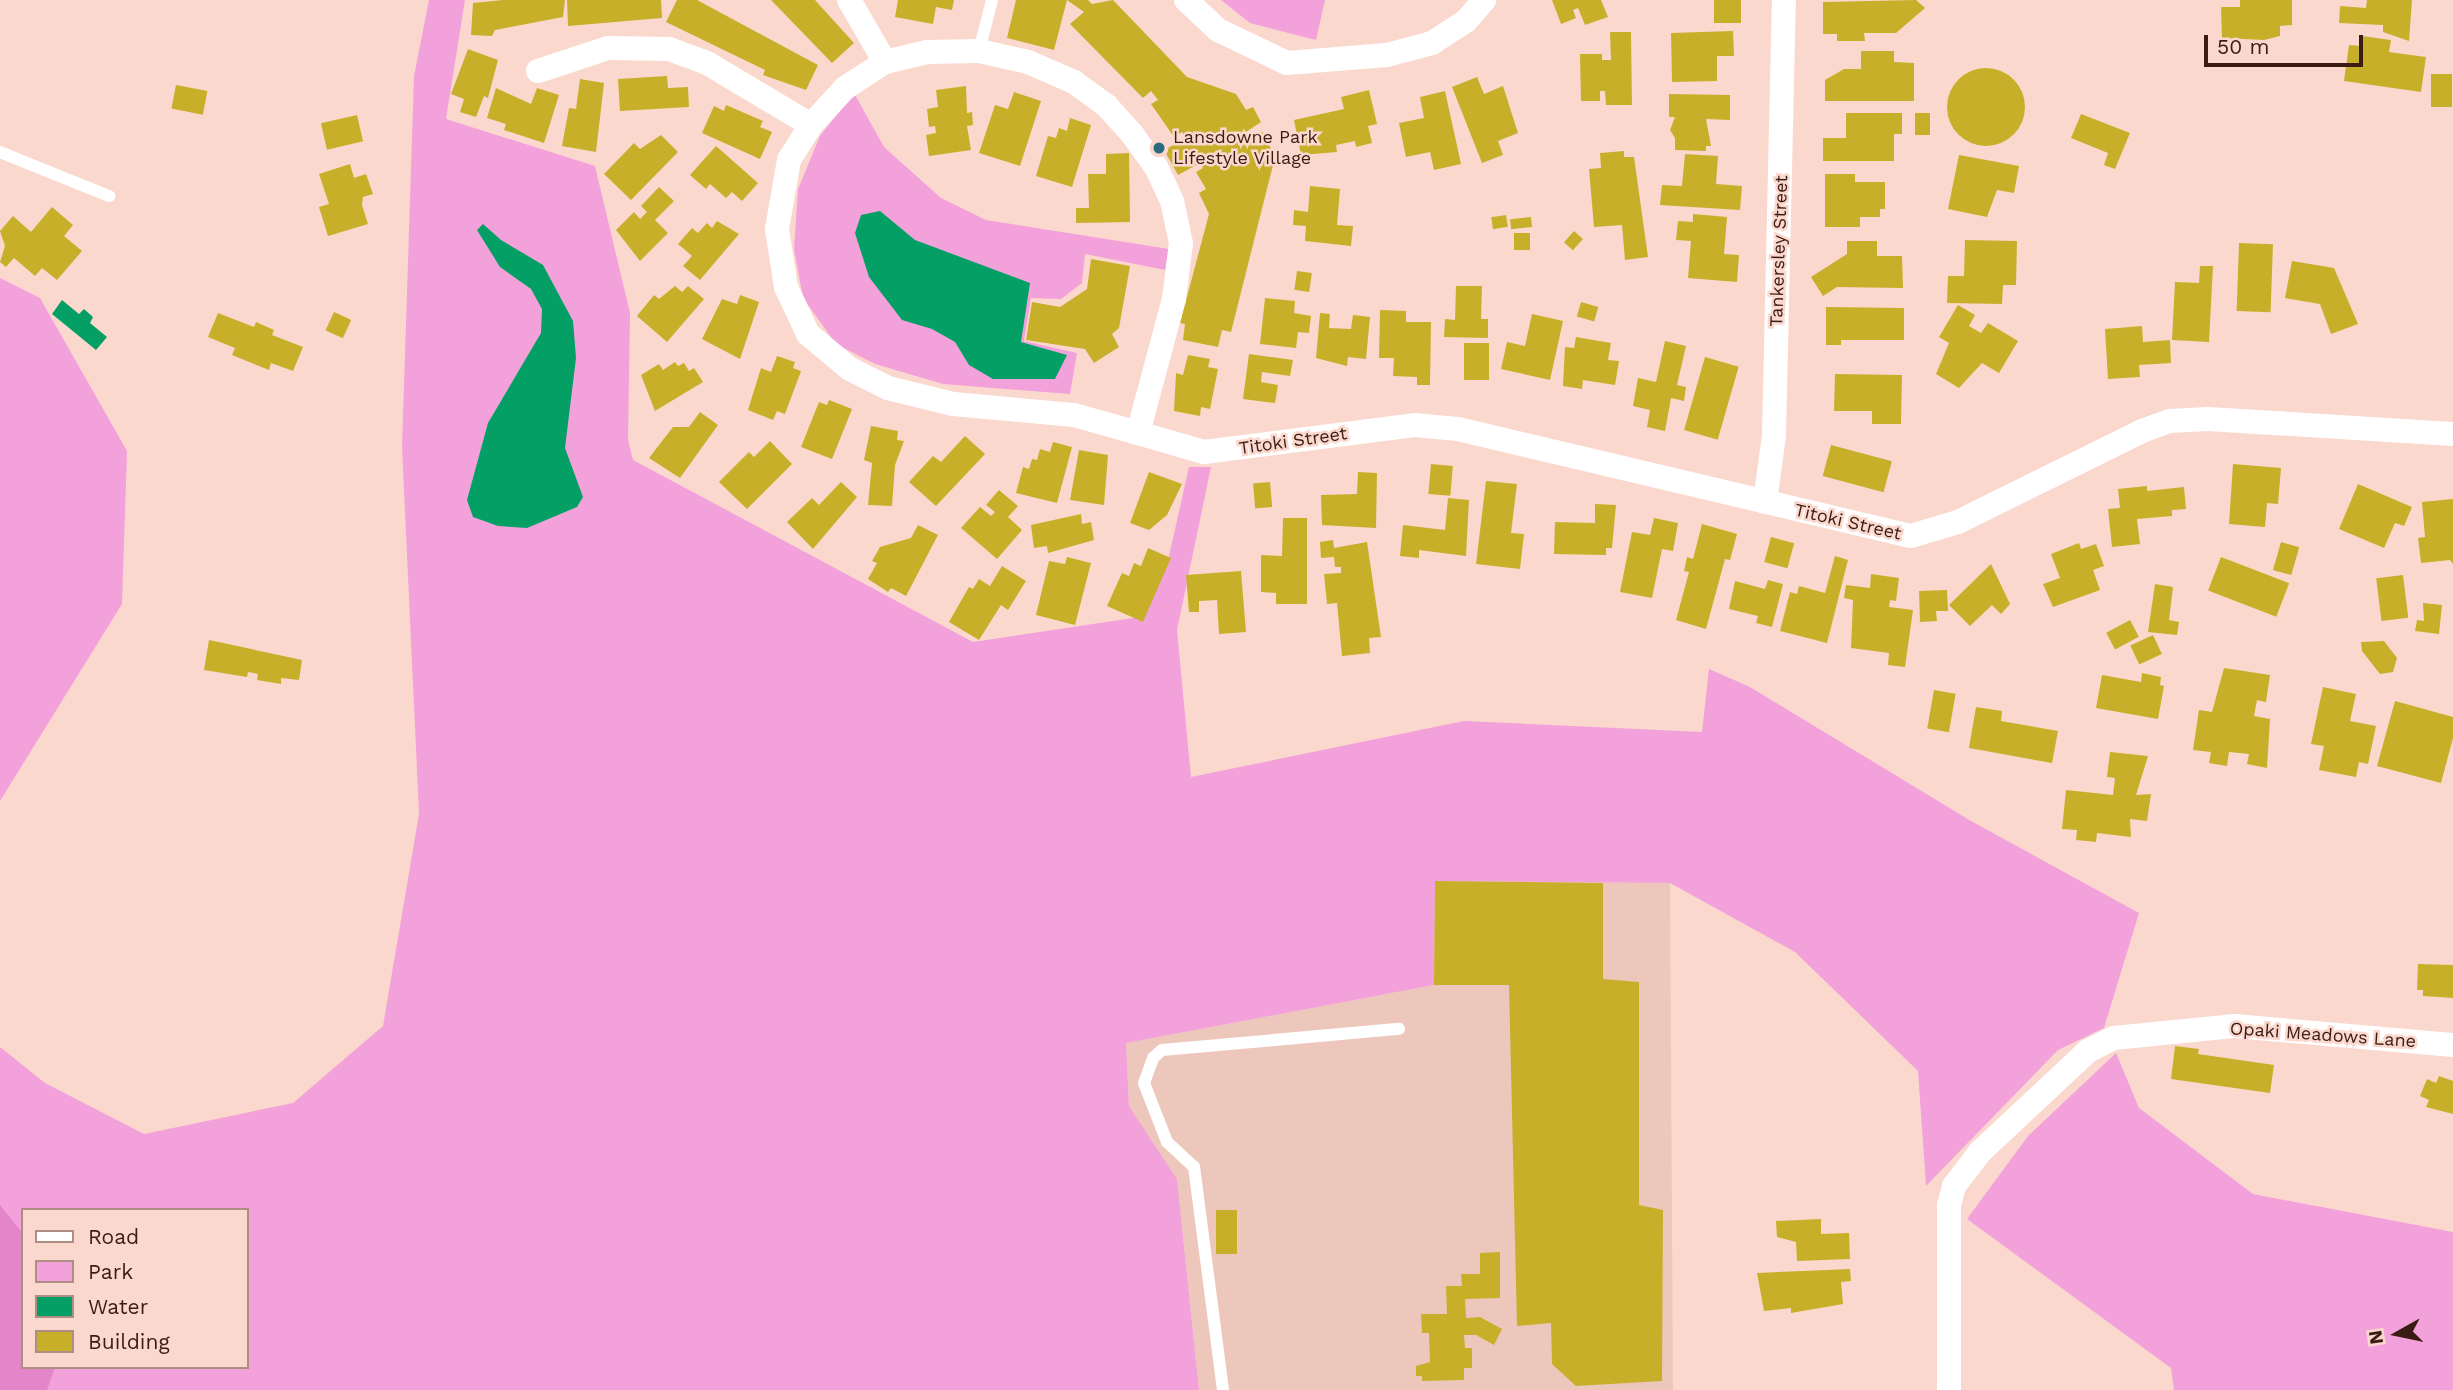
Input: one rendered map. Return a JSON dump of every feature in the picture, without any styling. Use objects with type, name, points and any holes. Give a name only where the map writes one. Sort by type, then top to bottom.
[{"type":"street","points":[[849,0],[885,62]]},
{"type":"street","points":[[1186,0],[1218,30],[1287,63],[1387,55],[1432,43],[1466,21],[1484,0]]},
{"type":"street","name":"Tankersley Street","points":[[1765,502],[1774,422],[1784,0]]},
{"type":"street","points":[[538,71],[608,48],[669,48],[707,63],[811,125]]},
{"type":"street","name":"Titoki Street","points":[[1138,433],[1174,299],[1181,243],[1172,201],[1156,167],[1107,106],[1074,82],[1040,67],[979,51],[927,52],[885,62],[845,88],[811,125],[789,160],[777,229],[786,287],[807,334],[850,369],[888,388],[953,404],[1074,415],[1204,452],[1414,425],[1447,428],[1911,536],[1958,522],[2142,430],[2169,421],[2208,419],[2453,434]]},
{"type":"street","name":"Opaki Meadows Lane","points":[[1949,1390],[1949,1205],[1954,1186],[1980,1152],[2088,1051],[2114,1038],[2235,1026],[2453,1045]]},
{"type":"lane","points":[[979,51],[992,0]]},
{"type":"lane","points":[[0,152],[109,196]]},
{"type":"lane","points":[[1223,1390],[1194,1167],[1167,1142],[1144,1083],[1153,1058],[1162,1050],[1398,1029]]},
{"type":"shaded area","points":[[1435,881],[1670,883],[1673,1390],[1199,1390],[1177,1179],[1129,1106],[1126,1043],[1434,985]]},
{"type":"shaded area","points":[[0,1205],[21,1231],[21,1369],[54,1369],[47,1390],[0,1390]]},
{"type":"green space","points":[[429,0],[465,0],[446,119],[595,166],[630,313],[628,440],[633,460],[973,642],[1133,618],[1169,556],[1189,467],[1211,467],[1177,630],[1191,777],[1464,721],[1702,732],[1709,669],[1750,687],[1971,821],[2139,913],[2104,1028],[2058,1050],[1926,1186],[1918,1071],[1795,952],[1670,883],[1435,881],[1434,985],[1126,1043],[1129,1106],[1177,1179],[1199,1390],[0,1390],[0,1047],[45,1083],[144,1134],[293,1103],[383,1026],[419,814],[402,447],[414,76]]},
{"type":"green space","points":[[1221,0],[1325,0],[1316,40],[1250,23]]},
{"type":"green space","points":[[854,93],[884,147],[941,198],[986,220],[1169,249],[1165,270],[1085,254],[1082,283],[1061,299],[1031,298],[1024,341],[1077,353],[1070,394],[943,384],[875,364],[836,344],[803,298],[794,249],[798,189],[820,136]]},
{"type":"green space","points":[[0,278],[40,298],[127,451],[122,604],[0,801]]},
{"type":"green space","points":[[2116,1053],[2139,1108],[2253,1194],[2453,1232],[2453,1390],[2174,1390],[2171,1368],[1967,1219],[2028,1136]]},
{"type":"water","points":[[880,211],[915,240],[1030,283],[1021,342],[1067,355],[1055,379],[993,379],[969,365],[955,342],[932,329],[902,320],[869,277],[855,233],[861,215]]},
{"type":"water","points":[[483,224],[501,240],[543,265],[573,321],[576,358],[565,448],[583,497],[577,507],[527,528],[498,526],[473,517],[467,500],[488,423],[541,333],[542,309],[531,289],[500,267],[477,230]]},
{"type":"water","points":[[62,300],[79,314],[84,309],[93,317],[90,323],[107,337],[96,350],[52,314]]},
{"type":"building","points":[[565,0],[563,17],[495,30],[492,36],[471,35],[473,3]]},
{"type":"building","points":[[567,0],[661,0],[662,18],[568,26]]},
{"type":"building","points":[[677,0],[697,0],[818,65],[806,90],[763,75],[765,70],[666,22]]},
{"type":"building","points":[[771,0],[815,0],[854,43],[832,63]]},
{"type":"building","points":[[898,0],[954,0],[952,10],[936,7],[933,24],[895,17]]},
{"type":"building","points":[[1016,0],[1067,0],[1054,50],[1007,38]]},
{"type":"building","points":[[1067,0],[1088,0],[1092,4],[1113,0],[1187,77],[1236,94],[1246,110],[1253,107],[1261,122],[1243,134],[1247,141],[1263,132],[1275,157],[1231,332],[1222,330],[1218,347],[1183,340],[1185,324],[1180,323],[1209,214],[1199,193],[1206,189],[1196,172],[1203,168],[1200,163],[1178,175],[1164,150],[1186,138],[1182,132],[1174,137],[1151,104],[1158,100],[1151,91],[1143,98],[1070,24],[1084,12]]},
{"type":"building","points":[[1552,0],[1601,0],[1608,17],[1585,25],[1578,8],[1573,10],[1576,18],[1561,24]]},
{"type":"building","points":[[1714,0],[1741,0],[1741,23],[1714,23]]},
{"type":"building","points":[[1916,0],[1925,8],[1896,33],[1864,33],[1865,41],[1837,41],[1837,34],[1823,34],[1823,2]]},
{"type":"building","points":[[2240,0],[2292,0],[2292,25],[2280,26],[2280,36],[2264,40],[2222,38],[2221,7],[2240,7]]},
{"type":"building","points":[[2367,0],[2412,0],[2409,41],[2383,32],[2383,25],[2339,23],[2340,6],[2366,8]]},
{"type":"building","points":[[1733,31],[1734,56],[1717,56],[1717,81],[1672,82],[1671,33]]},
{"type":"building","points":[[1610,32],[1631,32],[1632,105],[1606,105],[1605,91],[1600,91],[1600,101],[1581,101],[1580,54],[1602,54],[1602,60],[1611,60]]},
{"type":"building","points":[[2362,36],[2391,40],[2389,52],[2426,57],[2421,92],[2344,81],[2349,45],[2361,46]]},
{"type":"building","points":[[468,49],[498,60],[488,98],[484,96],[476,117],[460,112],[464,99],[451,94]]},
{"type":"building","points":[[1861,51],[1894,51],[1894,62],[1914,63],[1914,101],[1825,101],[1825,80],[1844,69],[1861,69]]},
{"type":"building","points":[[1986,68],[2001,71],[2013,80],[2022,92],[2025,107],[2022,122],[2013,134],[2001,143],[1986,146],[1971,143],[1959,134],[1950,122],[1947,107],[1950,92],[1959,80],[1971,71]]},
{"type":"building","points":[[2431,74],[2452,74],[2452,107],[2431,107]]},
{"type":"building","points":[[667,76],[668,88],[688,87],[689,107],[620,111],[618,79]]},
{"type":"building","points":[[1477,77],[1484,94],[1503,86],[1518,133],[1498,141],[1503,155],[1482,163],[1452,87]]},
{"type":"building","points":[[580,79],[604,83],[596,152],[562,146],[569,108],[576,109]]},
{"type":"building","points":[[176,85],[207,91],[203,115],[171,109]]},
{"type":"building","points":[[966,86],[967,113],[972,112],[973,125],[967,126],[971,150],[929,156],[926,135],[936,133],[935,126],[929,127],[927,109],[938,107],[936,90]]},
{"type":"building","points":[[496,88],[531,104],[537,88],[559,95],[544,143],[504,130],[506,124],[487,118]]},
{"type":"building","points":[[1369,90],[1377,124],[1368,126],[1372,143],[1356,147],[1355,141],[1336,145],[1337,152],[1301,155],[1294,120],[1344,109],[1341,97]]},
{"type":"building","points":[[1445,91],[1461,164],[1434,170],[1430,152],[1406,157],[1399,123],[1424,118],[1420,97]]},
{"type":"building","points":[[1014,92],[1041,101],[1020,166],[979,153],[995,105],[1008,109]]},
{"type":"building","points":[[1669,94],[1730,95],[1730,120],[1706,119],[1711,146],[1706,146],[1706,151],[1675,150],[1675,138],[1670,130],[1675,117],[1669,117]]},
{"type":"building","points":[[726,105],[763,121],[760,127],[772,132],[760,159],[702,133],[714,106],[724,111]]},
{"type":"building","points":[[1846,113],[1902,113],[1902,134],[1894,134],[1894,161],[1823,161],[1823,138],[1846,138]]},
{"type":"building","points":[[1915,113],[1930,113],[1930,135],[1915,135]]},
{"type":"building","points":[[2081,114],[2130,133],[2115,169],[2104,165],[2108,153],[2071,138]]},
{"type":"building","points":[[357,115],[363,141],[327,150],[321,123]]},
{"type":"building","points":[[1070,118],[1091,125],[1072,187],[1036,176],[1048,136],[1056,138],[1059,128],[1067,131]]},
{"type":"building","points":[[661,135],[678,152],[631,200],[604,174],[634,143],[640,149]]},
{"type":"building","points":[[716,146],[758,183],[742,201],[732,192],[726,198],[710,184],[706,189],[690,175]]},
{"type":"building","points":[[1624,151],[1624,157],[1634,157],[1648,257],[1625,260],[1622,225],[1594,227],[1589,169],[1601,168],[1600,153]]},
{"type":"building","points":[[1129,153],[1130,222],[1076,223],[1076,208],[1089,208],[1088,174],[1106,174],[1106,154]]},
{"type":"building","points":[[1685,154],[1718,156],[1716,184],[1742,186],[1740,210],[1660,205],[1662,185],[1682,186]]},
{"type":"building","points":[[1959,155],[2019,166],[2014,193],[1997,190],[1987,217],[1948,209]]},
{"type":"building","points":[[350,164],[354,178],[366,174],[373,194],[363,197],[362,205],[368,224],[328,236],[319,207],[329,204],[319,174]]},
{"type":"building","points":[[1825,174],[1855,174],[1855,182],[1885,182],[1885,209],[1880,209],[1880,217],[1860,217],[1860,227],[1825,227]]},
{"type":"building","points":[[1310,186],[1340,189],[1337,225],[1353,226],[1351,246],[1305,241],[1306,226],[1293,225],[1294,210],[1308,212]]},
{"type":"building","points":[[659,187],[674,201],[655,220],[668,233],[640,261],[616,230],[634,212],[640,219],[647,212],[641,206]]},
{"type":"building","points":[[52,207],[73,225],[64,236],[82,251],[57,280],[42,268],[35,276],[14,258],[6,267],[0,262],[5,246],[0,231],[13,216],[31,232]]},
{"type":"building","points":[[1693,214],[1727,217],[1724,254],[1739,255],[1737,282],[1688,278],[1691,241],[1676,240],[1678,221],[1693,222]]},
{"type":"building","points":[[1506,215],[1508,227],[1493,229],[1491,217]]},
{"type":"building","points":[[1531,217],[1532,227],[1511,229],[1510,219]]},
{"type":"building","points":[[717,221],[739,234],[700,280],[683,266],[692,256],[678,244],[692,228],[698,233],[707,223],[712,228]]},
{"type":"building","points":[[1574,231],[1583,239],[1573,250],[1564,242]]},
{"type":"building","points":[[1514,233],[1530,233],[1530,250],[1514,250]]},
{"type":"building","points":[[1965,240],[2017,241],[2016,285],[2003,285],[2002,304],[1947,303],[1948,276],[1964,276]]},
{"type":"building","points":[[1847,241],[1877,241],[1877,256],[1902,256],[1903,288],[1837,287],[1823,296],[1811,277],[1847,254]]},
{"type":"building","points":[[2239,243],[2273,244],[2271,312],[2237,311]]},
{"type":"building","points":[[1091,259],[1130,266],[1119,328],[1112,334],[1119,347],[1094,363],[1085,349],[1026,340],[1032,302],[1060,307],[1087,289]]},
{"type":"building","points":[[2292,261],[2334,268],[2358,324],[2331,334],[2320,304],[2285,298]]},
{"type":"building","points":[[2200,266],[2213,266],[2209,342],[2172,340],[2175,282],[2199,283]]},
{"type":"building","points":[[1297,271],[1312,273],[1309,292],[1294,290]]},
{"type":"building","points":[[675,286],[682,292],[688,286],[704,299],[667,342],[637,316],[654,295],[659,299]]},
{"type":"building","points":[[1456,286],[1482,286],[1481,319],[1488,319],[1488,338],[1444,337],[1445,319],[1455,320]]},
{"type":"building","points":[[740,295],[759,302],[740,359],[702,339],[722,299],[737,304]]},
{"type":"building","points":[[1265,298],[1295,301],[1294,313],[1311,316],[1309,333],[1298,332],[1296,348],[1260,344]]},
{"type":"building","points":[[1581,302],[1598,307],[1594,321],[1577,316]]},
{"type":"building","points":[[1958,305],[1975,315],[1969,326],[1981,333],[1988,323],[2018,341],[1999,373],[1982,363],[1959,388],[1936,374],[1949,343],[1939,337]]},
{"type":"building","points":[[1826,307],[1904,308],[1904,340],[1841,340],[1841,345],[1826,345]]},
{"type":"building","points":[[1380,310],[1406,311],[1406,322],[1431,322],[1430,385],[1417,385],[1417,377],[1393,376],[1394,358],[1379,358]]},
{"type":"building","points":[[334,312],[351,320],[343,338],[326,330]]},
{"type":"building","points":[[218,313],[254,327],[256,322],[274,330],[272,335],[303,347],[293,371],[271,363],[269,370],[232,355],[235,348],[208,337]]},
{"type":"building","points":[[1320,313],[1330,314],[1329,328],[1351,329],[1353,315],[1370,317],[1366,359],[1348,357],[1347,366],[1316,358]]},
{"type":"building","points":[[1532,314],[1563,321],[1550,380],[1501,369],[1507,342],[1525,346]]},
{"type":"building","points":[[2142,326],[2143,342],[2170,340],[2171,363],[2139,365],[2140,377],[2108,379],[2105,329]]},
{"type":"building","points":[[1576,337],[1611,343],[1608,360],[1619,361],[1615,385],[1583,380],[1582,389],[1563,386],[1565,347],[1574,348]]},
{"type":"building","points":[[1665,341],[1686,346],[1677,385],[1686,387],[1684,401],[1671,398],[1665,431],[1647,427],[1650,410],[1633,406],[1638,378],[1656,382]]},
{"type":"building","points":[[1464,343],[1489,343],[1489,380],[1464,380]]},
{"type":"building","points":[[1249,354],[1293,360],[1290,376],[1262,372],[1261,382],[1278,385],[1275,403],[1243,399]]},
{"type":"building","points":[[1188,355],[1210,359],[1208,367],[1218,369],[1210,409],[1201,407],[1200,416],[1174,411],[1176,373],[1183,375]]},
{"type":"building","points":[[777,356],[795,362],[793,368],[801,371],[785,414],[777,411],[773,420],[748,410],[761,368],[771,372]]},
{"type":"building","points":[[1705,357],[1739,367],[1718,440],[1684,430]]},
{"type":"building","points":[[675,362],[678,366],[684,363],[689,371],[694,368],[703,382],[655,411],[641,375],[659,364],[663,370]]},
{"type":"building","points":[[1835,374],[1902,375],[1901,424],[1872,424],[1872,411],[1834,411]]},
{"type":"building","points":[[829,400],[852,409],[832,459],[801,447],[819,402],[827,405]]},
{"type":"building","points":[[700,412],[718,425],[680,478],[649,458],[673,427],[689,427]]},
{"type":"building","points":[[871,426],[898,431],[897,440],[904,441],[895,465],[892,506],[868,505],[872,463],[864,460]]},
{"type":"building","points":[[965,436],[985,454],[936,506],[909,482],[933,456],[941,462]]},
{"type":"building","points":[[770,441],[792,464],[747,509],[719,482],[749,452],[754,457]]},
{"type":"building","points":[[1053,442],[1072,447],[1057,503],[1016,493],[1023,467],[1029,469],[1032,459],[1037,460],[1040,449],[1050,452]]},
{"type":"building","points":[[1831,445],[1892,461],[1884,492],[1823,476]]},
{"type":"building","points":[[1079,450],[1108,455],[1104,505],[1070,500]]},
{"type":"building","points":[[1431,464],[1453,466],[1450,496],[1428,494]]},
{"type":"building","points":[[2233,464],[2281,468],[2278,504],[2267,503],[2265,527],[2229,524]]},
{"type":"building","points":[[1149,472],[1182,484],[1167,515],[1149,530],[1130,523]]},
{"type":"building","points":[[1358,472],[1377,473],[1376,528],[1322,525],[1321,495],[1357,494]]},
{"type":"building","points":[[1486,481],[1517,484],[1511,533],[1524,534],[1520,569],[1476,564]]},
{"type":"building","points":[[841,482],[857,497],[813,549],[787,522],[812,498],[819,505]]},
{"type":"building","points":[[1270,482],[1272,507],[1255,508],[1253,483]]},
{"type":"building","points":[[2358,484],[2412,507],[2404,526],[2395,523],[2384,548],[2339,529]]},
{"type":"building","points":[[2147,486],[2147,491],[2184,487],[2186,509],[2172,510],[2172,516],[2137,519],[2140,544],[2112,547],[2108,509],[2120,508],[2118,489]]},
{"type":"building","points":[[999,490],[1018,506],[1008,517],[1022,530],[997,559],[961,528],[980,507],[991,516],[995,512],[986,505]]},
{"type":"building","points":[[1448,498],[1469,500],[1466,556],[1419,550],[1419,558],[1400,556],[1403,525],[1445,530]]},
{"type":"building","points":[[2453,499],[2453,564],[2450,560],[2421,563],[2418,538],[2425,537],[2422,502]]},
{"type":"building","points":[[1595,504],[1616,505],[1612,548],[1606,548],[1606,555],[1554,554],[1555,522],[1595,523]]},
{"type":"building","points":[[1081,514],[1082,524],[1091,522],[1094,540],[1048,553],[1047,546],[1034,548],[1031,525]]},
{"type":"building","points":[[1283,518],[1307,518],[1307,604],[1276,604],[1276,593],[1261,592],[1261,555],[1282,556]]},
{"type":"building","points":[[1654,518],[1678,523],[1673,551],[1662,549],[1652,598],[1620,592],[1632,532],[1650,535]]},
{"type":"building","points":[[1702,524],[1737,534],[1730,560],[1725,559],[1706,629],[1676,620],[1689,572],[1684,571],[1687,557],[1693,559]]},
{"type":"building","points":[[918,525],[938,535],[906,596],[891,588],[888,592],[868,579],[877,563],[872,561],[880,547],[911,538]]},
{"type":"building","points":[[1771,537],[1794,543],[1787,568],[1764,562]]},
{"type":"building","points":[[1333,540],[1334,548],[1367,542],[1381,637],[1369,638],[1370,653],[1342,656],[1337,603],[1327,604],[1324,574],[1341,573],[1341,567],[1335,567],[1334,557],[1321,558],[1320,542]]},
{"type":"building","points":[[2281,542],[2299,547],[2291,575],[2273,570]]},
{"type":"building","points":[[2079,543],[2081,549],[2096,544],[2104,566],[2093,570],[2100,590],[2053,607],[2043,584],[2060,578],[2051,554]]},
{"type":"building","points":[[1148,548],[1171,558],[1143,622],[1107,606],[1122,573],[1129,576],[1134,563],[1141,566]]},
{"type":"building","points":[[1835,556],[1848,560],[1827,643],[1780,631],[1790,592],[1797,594],[1799,586],[1825,593]]},
{"type":"building","points":[[1067,557],[1091,563],[1075,625],[1036,615],[1049,561],[1065,564]]},
{"type":"building","points":[[2221,557],[2289,583],[2276,617],[2208,591]]},
{"type":"building","points":[[1991,564],[2010,604],[2001,614],[1992,605],[1970,626],[1949,605]]},
{"type":"building","points":[[1002,566],[1026,581],[1008,610],[1001,605],[979,640],[949,622],[969,587],[973,589],[979,579],[990,586]]},
{"type":"building","points":[[1241,571],[1246,632],[1219,634],[1217,600],[1199,601],[1199,612],[1189,612],[1186,575]]},
{"type":"building","points":[[1871,574],[1899,578],[1896,601],[1890,600],[1889,607],[1913,610],[1905,667],[1888,665],[1889,653],[1851,648],[1853,600],[1844,598],[1846,585],[1870,588]]},
{"type":"building","points":[[2403,575],[2408,618],[2381,621],[2376,578]]},
{"type":"building","points":[[1768,580],[1783,584],[1772,627],[1756,623],[1758,616],[1729,609],[1735,581],[1765,589]]},
{"type":"building","points":[[2155,584],[2173,587],[2169,620],[2179,622],[2177,635],[2148,632]]},
{"type":"building","points":[[1947,590],[1948,611],[1936,611],[1937,621],[1920,622],[1919,591]]},
{"type":"building","points":[[2423,603],[2442,605],[2439,634],[2415,631],[2417,620],[2424,621]]},
{"type":"building","points":[[2130,620],[2139,637],[2115,649],[2106,633]]},
{"type":"building","points":[[2153,635],[2162,654],[2139,665],[2130,646]]},
{"type":"building","points":[[209,640],[302,660],[299,680],[281,678],[281,684],[257,680],[258,674],[248,672],[247,677],[204,670]]},
{"type":"building","points":[[2384,641],[2397,658],[2393,672],[2380,674],[2362,651],[2361,642]]},
{"type":"building","points":[[2224,668],[2270,675],[2266,702],[2257,700],[2254,716],[2270,719],[2267,768],[2247,764],[2249,754],[2229,752],[2227,766],[2209,763],[2211,752],[2193,750],[2199,710],[2212,712]]},
{"type":"building","points":[[2142,673],[2161,677],[2160,685],[2164,686],[2158,719],[2096,708],[2102,675],[2141,682]]},
{"type":"building","points":[[2323,687],[2356,694],[2350,721],[2376,726],[2368,764],[2359,762],[2356,777],[2319,770],[2324,746],[2311,744]]},
{"type":"building","points":[[1934,690],[1956,694],[1949,732],[1927,728]]},
{"type":"building","points":[[2395,701],[2453,717],[2453,738],[2441,783],[2377,766]]},
{"type":"building","points":[[1976,707],[2002,711],[2001,721],[2058,731],[2052,763],[1969,748]]},
{"type":"building","points":[[2110,752],[2148,756],[2136,795],[2151,794],[2147,821],[2130,819],[2131,837],[2097,833],[2096,842],[2076,840],[2077,830],[2062,829],[2066,790],[2113,795],[2115,778],[2107,777]]},
{"type":"building","points":[[1435,881],[1603,883],[1603,979],[1639,982],[1639,1205],[1663,1210],[1662,1381],[1576,1386],[1552,1364],[1551,1323],[1517,1326],[1509,985],[1434,985]]},
{"type":"building","points":[[2418,964],[2453,965],[2453,998],[2423,996],[2423,990],[2417,990]]},
{"type":"building","points":[[2175,1046],[2199,1049],[2198,1054],[2274,1065],[2270,1093],[2171,1079]]},
{"type":"building","points":[[2439,1076],[2453,1081],[2453,1114],[2426,1107],[2429,1100],[2420,1096],[2427,1079],[2436,1083]]},
{"type":"building","points":[[1216,1210],[1237,1210],[1237,1254],[1216,1254]]},
{"type":"building","points":[[1821,1219],[1821,1234],[1849,1233],[1850,1259],[1797,1261],[1796,1242],[1777,1237],[1776,1221]]},
{"type":"building","points":[[1500,1252],[1500,1298],[1465,1299],[1466,1318],[1480,1317],[1502,1329],[1494,1345],[1476,1335],[1464,1335],[1465,1348],[1472,1348],[1472,1368],[1464,1368],[1464,1380],[1422,1381],[1422,1376],[1416,1376],[1416,1366],[1430,1362],[1429,1333],[1422,1333],[1421,1314],[1447,1314],[1446,1286],[1462,1286],[1461,1274],[1480,1274],[1480,1253]]},
{"type":"building","points":[[1850,1269],[1851,1281],[1841,1282],[1843,1304],[1791,1313],[1791,1308],[1764,1311],[1757,1273]]},
{"type":"place","name":"Lansdowne Park Lifestyle Village","points":[[1159,148]]}]
